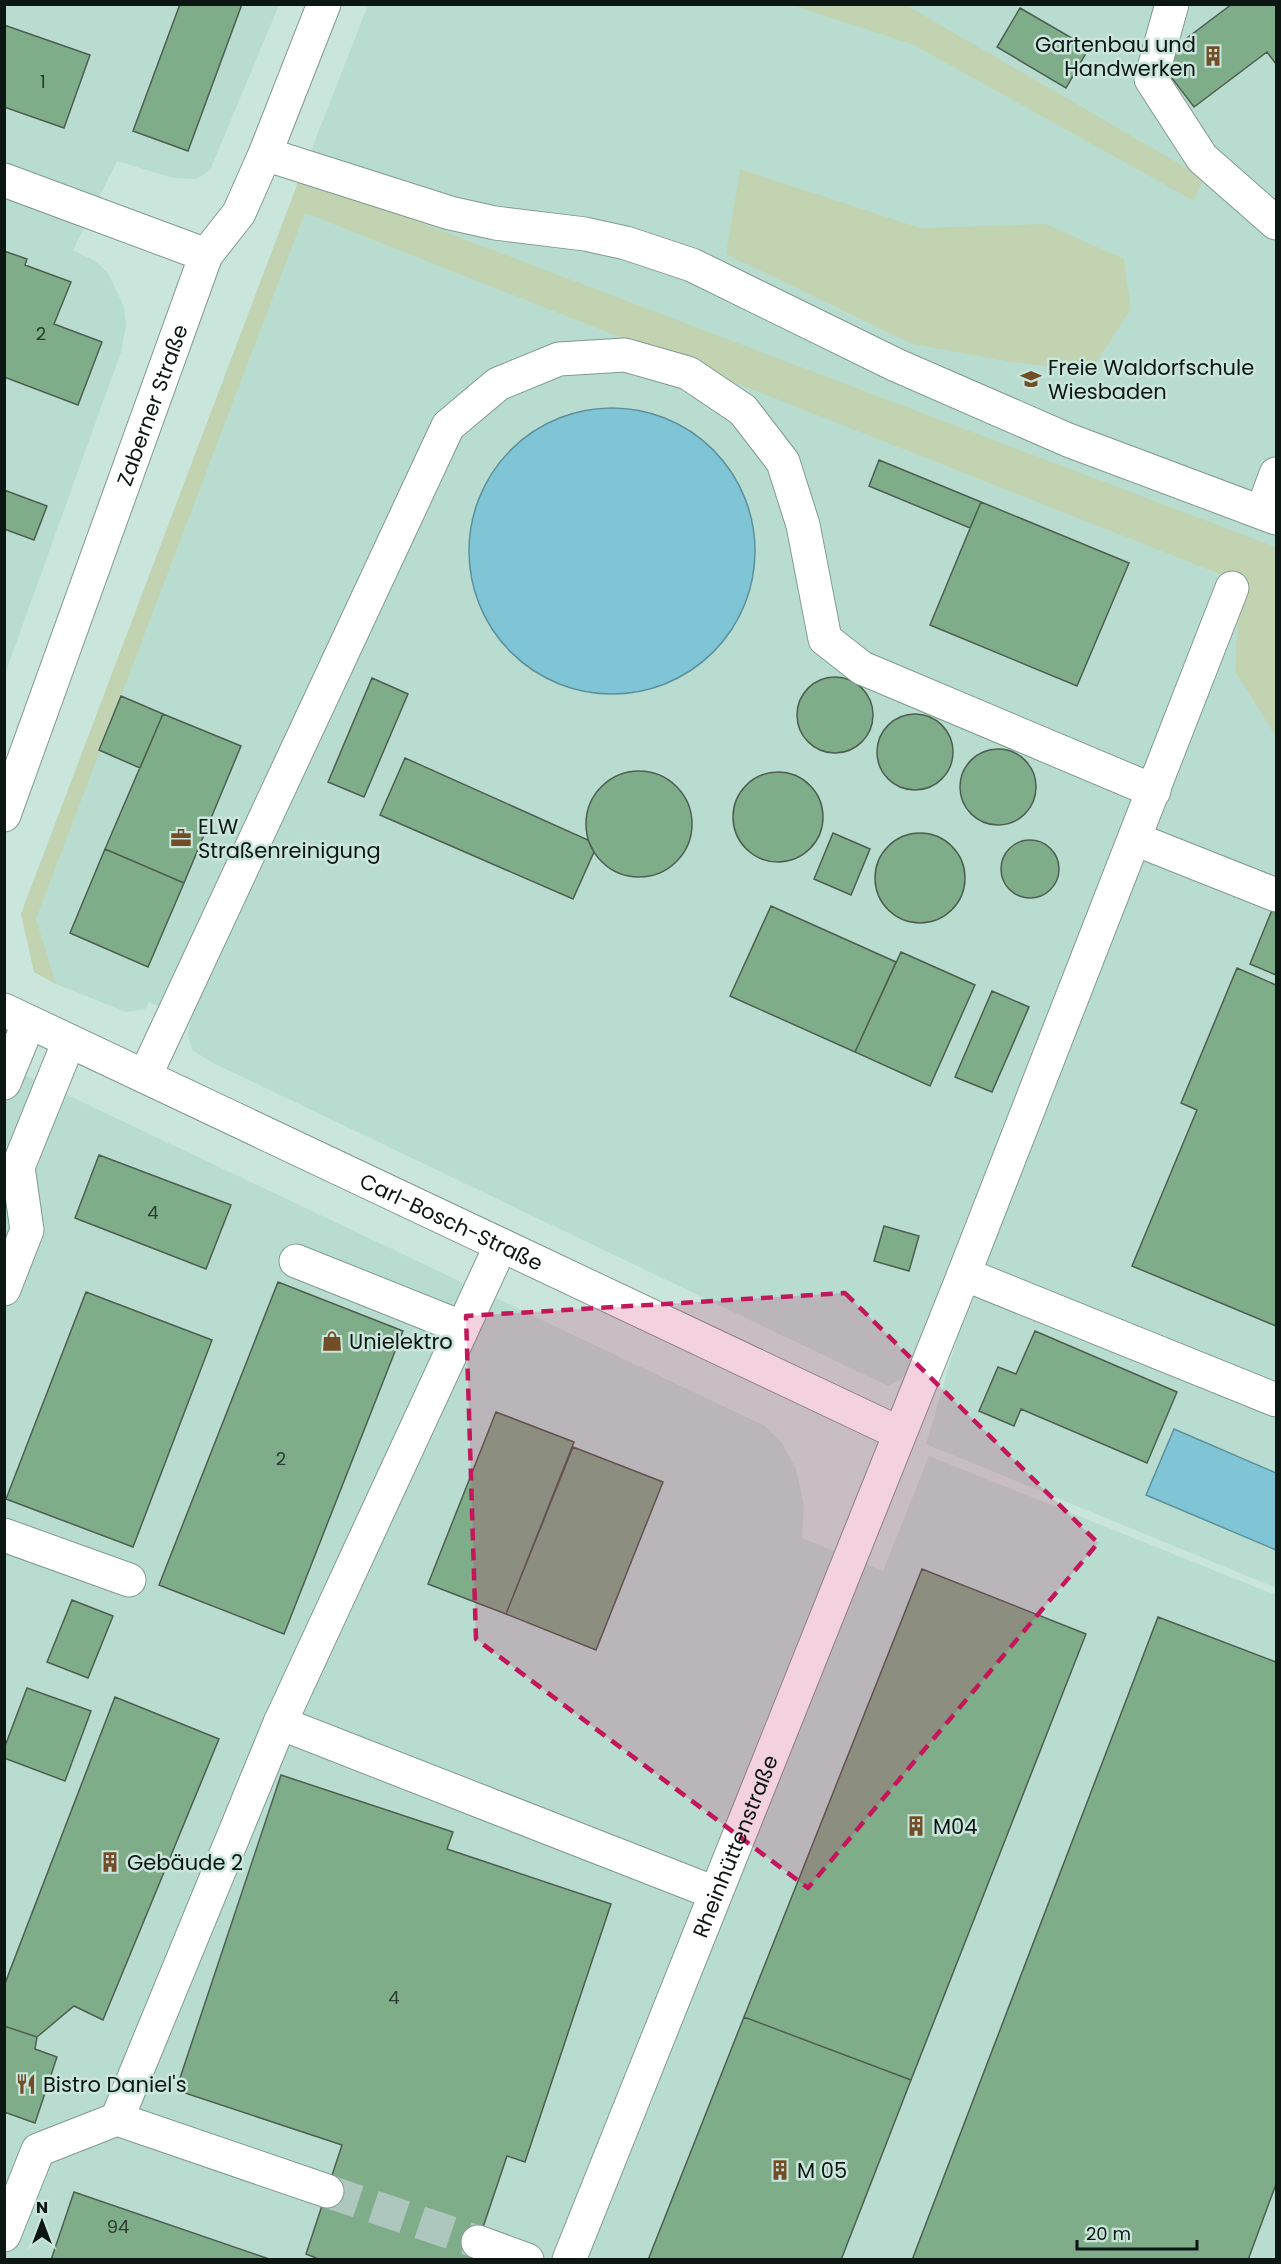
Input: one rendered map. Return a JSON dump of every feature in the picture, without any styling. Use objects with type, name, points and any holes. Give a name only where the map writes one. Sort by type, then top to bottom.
[{"type":"street","name":"Zaberner Straße","points":[[4,815],[206,255],[239,213],[265,154],[324,4]]},
{"type":"street","points":[[1172,4],[1151,79],[1202,158],[1276,223]]},
{"type":"street","points":[[265,154],[450,213],[495,223],[616,240],[692,265],[896,365],[1068,440],[1269,515],[1276,474]]},
{"type":"street","points":[[4,180],[206,255]]},
{"type":"street","points":[[145,1076],[447,426],[498,384],[559,359],[625,355],[688,373],[743,410],[783,462],[803,525],[825,639],[862,668],[1154,791]]},
{"type":"street","name":"Rheinhüttenstraße","points":[[569,2259],[964,1274],[1232,588]]},
{"type":"street","points":[[1135,839],[1276,895]]},
{"type":"street","points":[[4,1083],[17,1016]]},
{"type":"street","name":"Carl-Bosch-Straße","points":[[17,1016],[899,1433]]},
{"type":"street","points":[[4,1289],[27,1230],[18,1167],[69,1041]]},
{"type":"street","points":[[117,2119],[280,1723],[461,1327],[501,1245]]},
{"type":"street","points":[[296,1261],[461,1327]]},
{"type":"street","points":[[964,1274],[1276,1400]]},
{"type":"street","points":[[4,1535],[129,1580]]},
{"type":"street","points":[[280,1723],[715,1893]]},
{"type":"street","points":[[4,2235],[38,2150],[117,2119],[327,2191]]},
{"type":"street","points":[[478,2242],[527,2259]]},
{"type":"highlighted area","points":[[845,1293],[1098,1543],[808,1888],[476,1639],[466,1316]]},
{"type":"shaded area","points":[[5,5],[279,5],[210,170],[197,179],[173,178],[117,161],[73,250],[95,261],[108,273],[124,307],[126,326],[121,352],[5,674]]},
{"type":"shaded area","points":[[368,5],[1276,5],[1276,1588],[926,1444],[956,1342],[939,1335],[901,1379],[888,1386],[213,1063],[192,1050],[188,1035],[190,1020],[149,1002],[145,1009],[126,1012],[56,984],[34,972],[21,914]]},
{"type":"shaded area","points":[[792,5],[906,5],[1204,178],[1194,201],[914,45]]},
{"type":"shaded area","points":[[740,169],[920,228],[1046,224],[1124,259],[1131,309],[1090,372],[1000,360],[912,344],[726,254]]},
{"type":"shaded area","points":[[300,177],[1276,547],[1276,737],[1235,671],[1240,582],[305,213],[36,919],[56,984],[34,972],[21,914]]},
{"type":"shaded area","points":[[4,1065],[765,1426],[782,1443],[796,1469],[804,1505],[802,1538],[883,1571],[929,1456],[1276,1595],[1276,2259],[5,2259]]},
{"type":"water","points":[[612,408],[640,411],[667,419],[703,440],[723,460],[738,484],[749,509],[755,551],[752,579],[744,606],[723,642],[703,662],[679,677],[654,688],[612,694],[584,691],[557,683],[521,662],[501,642],[486,618],[475,593],[469,551],[472,523],[480,496],[501,460],[521,440],[545,425],[570,414]]},
{"type":"water","points":[[1174,1429],[1276,1473],[1276,1550],[1146,1495]]},
{"type":"building","points":[[180,4],[242,4],[188,151],[133,131]]},
{"type":"building","name":"Gartenbau und Handwerken","points":[[1232,4],[1276,4],[1276,64],[1267,52],[1194,107],[1158,60]]},
{"type":"building","points":[[1020,8],[1089,48],[1066,88],[997,47]]},
{"type":"building","points":[[4,25],[90,55],[64,128],[4,107]]},
{"type":"building","points":[[4,251],[27,259],[25,265],[71,282],[54,324],[102,342],[78,405],[4,377]]},
{"type":"building","points":[[879,460],[981,502],[970,528],[869,486]]},
{"type":"building","points":[[4,490],[47,506],[34,540],[4,529]]},
{"type":"building","points":[[981,502],[1129,563],[1077,686],[930,625]]},
{"type":"building","points":[[835,677],[849,680],[862,688],[870,701],[873,715],[870,729],[862,742],[849,750],[835,753],[821,750],[808,742],[800,729],[797,715],[800,701],[808,688],[821,680]]},
{"type":"building","points":[[372,678],[408,694],[364,797],[328,782]]},
{"type":"building","points":[[121,696],[163,714],[140,768],[99,750]]},
{"type":"building","points":[[163,714],[241,746],[184,883],[105,849]]},
{"type":"building","points":[[915,714],[929,717],[942,725],[950,738],[953,752],[950,766],[942,779],[929,787],[915,790],[901,787],[888,779],[880,766],[877,752],[880,738],[888,725],[901,717]]},
{"type":"building","points":[[998,749],[1012,752],[1025,760],[1033,773],[1036,787],[1033,801],[1025,814],[1012,822],[998,825],[984,822],[971,814],[963,801],[960,787],[963,773],[971,760],[984,752]]},
{"type":"building","points":[[405,758],[588,840],[594,852],[573,899],[380,815]]},
{"type":"building","points":[[639,771],[659,775],[677,786],[688,804],[692,824],[688,844],[677,862],[659,873],[639,877],[619,873],[601,862],[590,844],[586,824],[590,804],[601,786],[619,775]]},
{"type":"building","points":[[778,772],[795,776],[810,785],[819,800],[823,817],[819,834],[810,849],[795,858],[778,862],[761,858],[746,849],[737,834],[733,817],[737,800],[746,785],[761,776]]},
{"type":"building","points":[[833,833],[870,849],[851,895],[814,879]]},
{"type":"building","points":[[920,833],[937,837],[952,846],[961,861],[965,878],[961,895],[952,910],[937,919],[920,923],[903,919],[888,910],[879,895],[875,878],[879,861],[888,846],[903,837]]},
{"type":"building","points":[[1030,840],[1041,842],[1054,853],[1059,869],[1057,880],[1046,893],[1030,898],[1019,896],[1006,885],[1001,869],[1003,858],[1014,845]]},
{"type":"building","points":[[105,849],[184,883],[148,967],[70,933]]},
{"type":"building","points":[[771,906],[896,962],[855,1052],[730,996]]},
{"type":"building","points":[[1272,910],[1276,912],[1276,975],[1250,964]]},
{"type":"building","points":[[901,952],[975,985],[930,1086],[855,1052]]},
{"type":"building","points":[[1237,968],[1276,985],[1276,1326],[1132,1266],[1197,1110],[1181,1103]]},
{"type":"building","points":[[992,991],[1029,1007],[992,1092],[955,1077]]},
{"type":"building","points":[[99,1155],[231,1205],[206,1269],[75,1218]]},
{"type":"building","points":[[884,1226],[919,1236],[909,1271],[874,1261]]},
{"type":"building","points":[[278,1282],[403,1331],[284,1634],[159,1585]]},
{"type":"building","points":[[86,1292],[212,1340],[133,1547],[6,1499]]},
{"type":"building","points":[[1035,1331],[1177,1392],[1147,1463],[1021,1409],[1014,1426],[979,1411],[998,1367],[1016,1374]]},
{"type":"building","points":[[496,1412],[574,1442],[506,1614],[428,1584]]},
{"type":"building","points":[[573,1447],[663,1482],[596,1650],[506,1614]]},
{"type":"building","name":"M04","points":[[922,1569],[1086,1634],[911,2080],[744,2017]]},
{"type":"building","points":[[72,1600],[113,1616],[88,1678],[47,1662]]},
{"type":"building","points":[[1158,1617],[1276,1662],[1276,2184],[1248,2260],[912,2260]]},
{"type":"building","points":[[27,1688],[91,1711],[65,1781],[4,1758],[4,1749]]},
{"type":"building","name":"Gebäude 2","points":[[115,1697],[219,1739],[103,2020],[74,2006],[37,2037],[4,2026],[4,1986]]},
{"type":"building","points":[[281,1775],[453,1832],[447,1849],[611,1904],[525,2162],[507,2156],[472,2260],[321,2260],[306,2254],[342,2145],[176,2090]]},
{"type":"building","name":"M 05","points":[[744,2017],[911,2080],[841,2260],[648,2260]]},
{"type":"building","name":"Bistro Daniel's","points":[[4,2026],[37,2037],[35,2049],[57,2057],[35,2123],[4,2112]]},
{"type":"building","points":[[74,2192],[272,2260],[51,2260]]},
{"type":"tunnel","points":[[327,2191],[478,2242]]},
{"type":"place","name":"Gartenbau und Handwerken","points":[[1213,56]]},
{"type":"place","name":"Freie Waldorfschule Wiesbaden","points":[[1031,379]]},
{"type":"place","name":"ELW Straßenreinigung","points":[[181,838]]},
{"type":"place","name":"Unielektro","points":[[332,1341]]},
{"type":"place","name":"M04","points":[[916,1826]]},
{"type":"place","name":"Gebäude 2","points":[[110,1862]]},
{"type":"place","name":"Bistro Daniel's","points":[[26,2084]]},
{"type":"place","name":"M 05","points":[[780,2170]]}]
